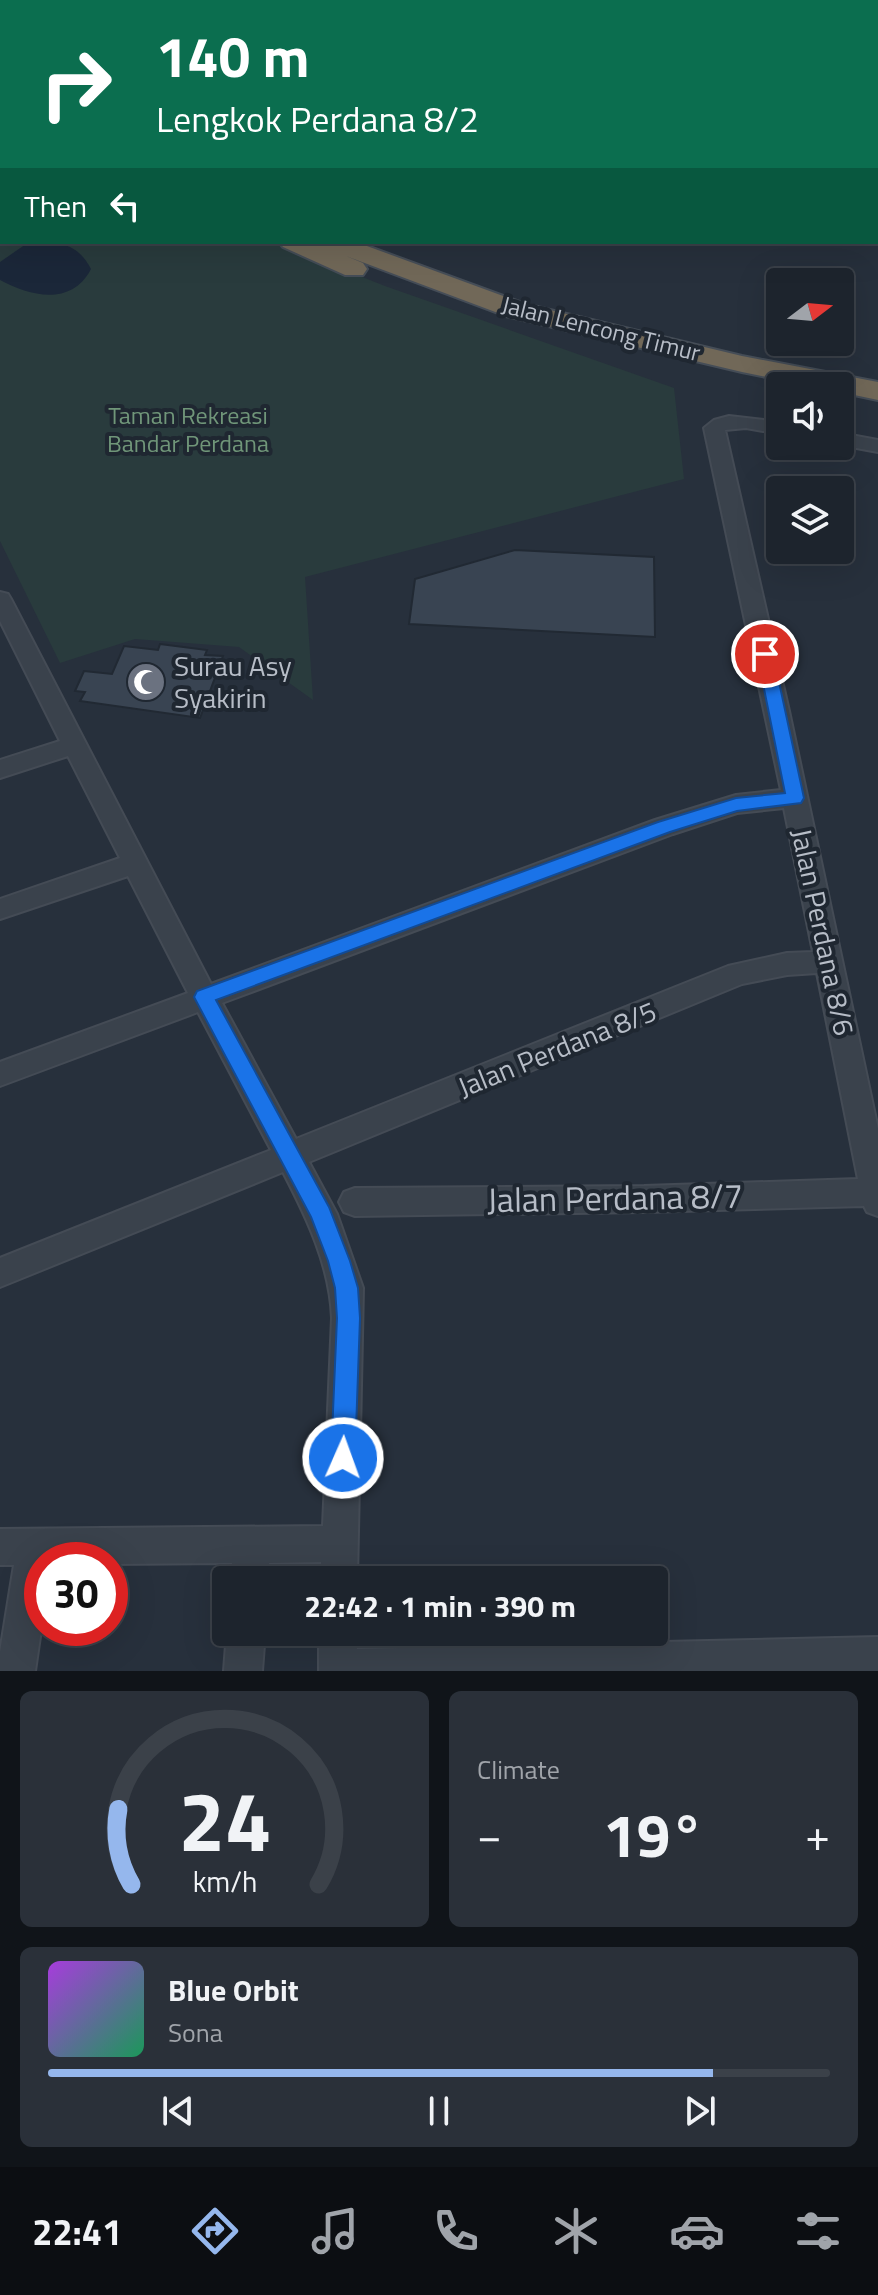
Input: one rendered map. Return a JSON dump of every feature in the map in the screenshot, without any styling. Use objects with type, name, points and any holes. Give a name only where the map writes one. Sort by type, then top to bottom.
[{"type":"highway","name":"Jalan Lencong Timur","points":[[296,244],[330,260],[498,320],[766,384]]},
{"type":"highway","name":"Jalan Lencong Timur","points":[[337,244],[516,310],[742,364],[878,391]]},
{"type":"highway","points":[[854,402],[878,406]]},
{"type":"street","name":"Jalan Perdana 8/6","points":[[766,426],[739,421],[723,422],[714,428],[795,798],[877,1197]]},
{"type":"street","points":[[854,442],[878,446]]},
{"type":"street","points":[[0,599],[204,997],[321,1214],[347,1288],[339,1566]]},
{"type":"street","points":[[0,769],[75,745]]},
{"type":"street","points":[[0,1074],[664,827],[736,804],[795,798]]},
{"type":"street","points":[[0,909],[136,863]]},
{"type":"street","name":"Jalan Perdana 8/5","points":[[0,1273],[738,974],[787,964],[828,962]]},
{"type":"street","name":"Jalan Perdana 8/7","points":[[355,1202],[877,1197]]},
{"type":"street","points":[[16,1671],[18,1547],[251,1562],[340,1544]]},
{"type":"street","points":[[243,1671],[245,1646]]},
{"type":"street","points":[[338,1657],[878,1656]]},
{"type":"green space","name":"Taman Rekreasi Bandar Perdana","points":[[0,244],[279,244],[385,286],[674,388],[684,479],[305,577],[313,700],[239,647],[135,639],[60,663],[0,541]]},
{"type":"water","points":[[26,244],[58,244],[74,249],[91,269],[73,289],[50,295],[37,294],[0,280],[0,262]]},
{"type":"building","points":[[515,550],[654,557],[655,637],[409,624],[415,579]]},
{"type":"building","name":"Surau Asy Syakirin","points":[[160,644],[207,650],[205,655],[223,656],[200,718],[80,701],[85,692],[75,691],[84,671],[112,674],[124,646],[158,650]]},
{"type":"place","name":"Surau Asy Syakirin","points":[[146,682]]},
{"type":"route","points":[[343,1458],[348,1318],[347,1288],[339,1261],[321,1214],[204,997],[664,827],[736,804],[795,798],[765,654]]}]
